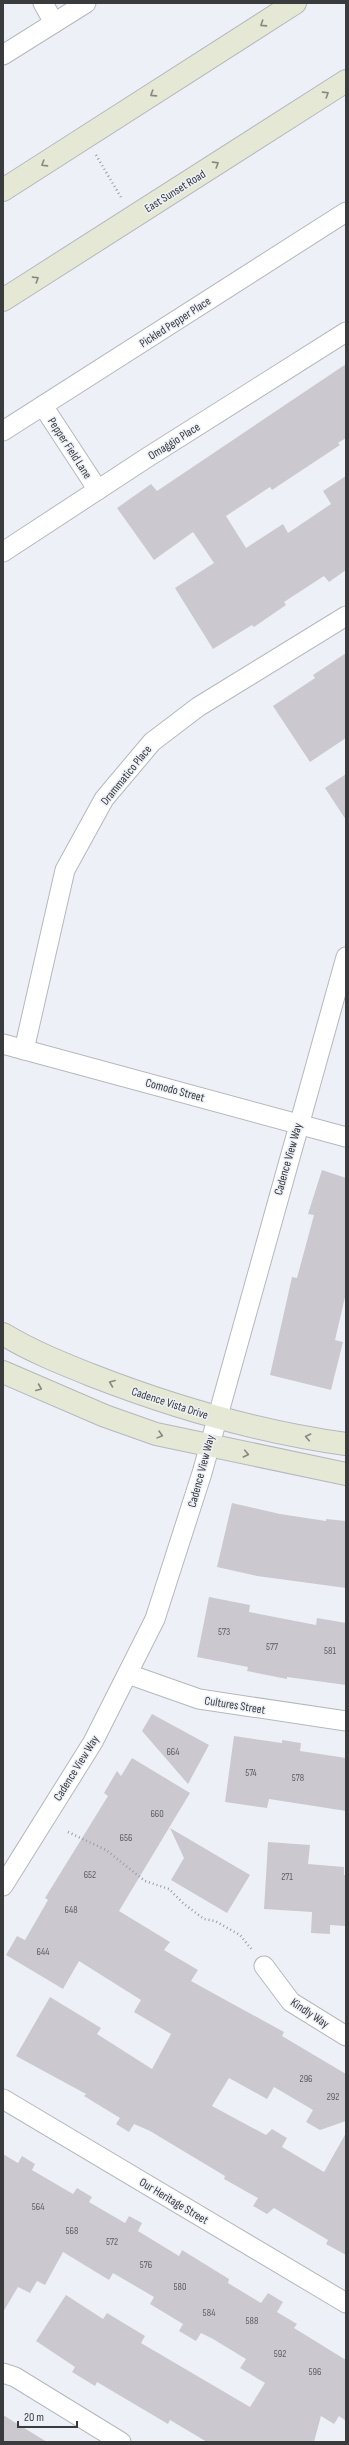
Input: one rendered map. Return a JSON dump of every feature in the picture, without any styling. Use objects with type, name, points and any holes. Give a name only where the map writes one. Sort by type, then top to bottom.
[{"type":"main road","points":[[3,190],[296,3]]},
{"type":"main road","name":"East Sunset Road","points":[[3,300],[346,82]]},
{"type":"main road","name":"Cadence Vista Drive","points":[[3,1334],[31,1351],[123,1388],[216,1418],[346,1444]]},
{"type":"main road","points":[[3,1372],[105,1416],[156,1434],[208,1447],[346,1474]]},
{"type":"street","points":[[43,3],[54,23]]},
{"type":"street","points":[[3,55],[86,3]]},
{"type":"street","name":"Pickled Pepper Place","points":[[3,431],[346,212]]},
{"type":"street","name":"Omaggio Place","points":[[3,552],[346,332]]},
{"type":"street","name":"Pepper Field Lane","points":[[43,406],[98,490]]},
{"type":"street","name":"Drammatico Place","points":[[24,1050],[65,870],[104,799],[152,742],[198,706],[346,616]]},
{"type":"street","name":"Cadence View Way","points":[[3,1886],[93,1742],[155,1619],[185,1529],[346,957]]},
{"type":"street","name":"Comodo Street","points":[[3,1044],[346,1137]]},
{"type":"street","name":"Cultures Street","points":[[128,1674],[199,1699],[346,1721]]},
{"type":"street","name":"Kindly Way","points":[[264,1966],[291,2002],[346,2036]]},
{"type":"street","name":"Our Heritage Street","points":[[3,2099],[346,2303]]},
{"type":"street","points":[[3,2373],[16,2377],[121,2442]]},
{"type":"path","points":[[94,152],[125,203]]},
{"type":"path","points":[[68,1832],[106,1850],[145,1881],[169,1889],[184,1904],[204,1919],[216,1921],[240,1935],[264,1966]]},
{"type":"building","points":[[346,364],[346,438],[338,443],[340,445],[272,490],[270,487],[226,516],[246,548],[283,524],[288,533],[331,504],[323,491],[346,476],[346,570],[329,582],[324,576],[284,602],[286,605],[254,627],[252,625],[213,649],[175,588],[214,563],[193,532],[154,560],[117,508],[151,484],[157,491]]},
{"type":"building","points":[[346,653],[346,738],[310,762],[273,706],[315,678],[313,675]]},
{"type":"building","points":[[346,774],[346,820],[325,788]]},
{"type":"building","points":[[322,1170],[346,1178],[346,1293],[335,1340],[343,1342],[331,1390],[270,1375],[292,1277],[297,1278],[314,1215],[308,1214]]},
{"type":"building","points":[[232,1503],[280,1514],[326,1521],[326,1519],[346,1521],[346,1588],[257,1576],[217,1567]]},
{"type":"building","points":[[209,1597],[250,1605],[249,1612],[316,1625],[317,1618],[346,1623],[346,1685],[287,1677],[287,1679],[247,1671],[248,1667],[197,1657]]},
{"type":"building","points":[[152,1714],[209,1745],[188,1784],[142,1731]]},
{"type":"building","points":[[234,1736],[282,1743],[282,1740],[301,1743],[300,1751],[346,1758],[346,1811],[269,1799],[267,1808],[225,1802]]},
{"type":"building","points":[[132,1758],[190,1793],[119,1911],[170,1942],[164,1950],[198,1970],[191,1981],[284,2032],[282,2036],[346,2074],[346,2121],[320,2130],[306,2122],[313,2110],[274,2087],[267,2099],[229,2078],[212,2106],[266,2135],[272,2129],[287,2138],[282,2147],[324,2172],[346,2133],[346,2255],[326,2244],[328,2240],[274,2208],[267,2214],[253,2206],[258,2198],[224,2179],[225,2176],[150,2131],[134,2124],[129,2132],[116,2124],[120,2118],[84,2096],[86,2094],[16,2056],[50,1997],[101,2028],[97,2034],[152,2069],[171,2034],[134,2012],[141,2000],[79,1961],[63,1989],[6,1955],[17,1936],[25,1940],[48,1900],[45,1898],[108,1796],[104,1793],[117,1771],[121,1776]]},
{"type":"building","points":[[170,1828],[250,1875],[227,1913],[171,1880],[184,1858]]},
{"type":"building","points":[[268,1842],[310,1845],[308,1864],[344,1867],[344,1875],[346,1875],[346,1926],[330,1925],[330,1934],[311,1933],[312,1912],[264,1909]]},
{"type":"building","points":[[3,2154],[18,2163],[22,2156],[35,2164],[32,2170],[73,2194],[77,2188],[92,2197],[89,2202],[125,2223],[129,2216],[142,2223],[138,2231],[179,2256],[182,2250],[229,2279],[228,2283],[261,2303],[268,2293],[283,2302],[277,2312],[297,2324],[294,2328],[346,2360],[346,2421],[339,2416],[334,2424],[321,2416],[314,2442],[207,2442],[170,2420],[168,2424],[97,2382],[95,2386],[72,2372],[75,2367],[36,2341],[66,2295],[103,2319],[107,2313],[145,2336],[141,2343],[250,2407],[265,2383],[240,2368],[246,2359],[213,2339],[201,2333],[196,2341],[179,2331],[183,2324],[150,2304],[154,2297],[113,2273],[109,2280],[63,2252],[45,2285],[37,2281],[30,2293],[18,2287],[3,2312]]},
{"type":"building","points":[[3,2415],[47,2442],[3,2442]]}]
